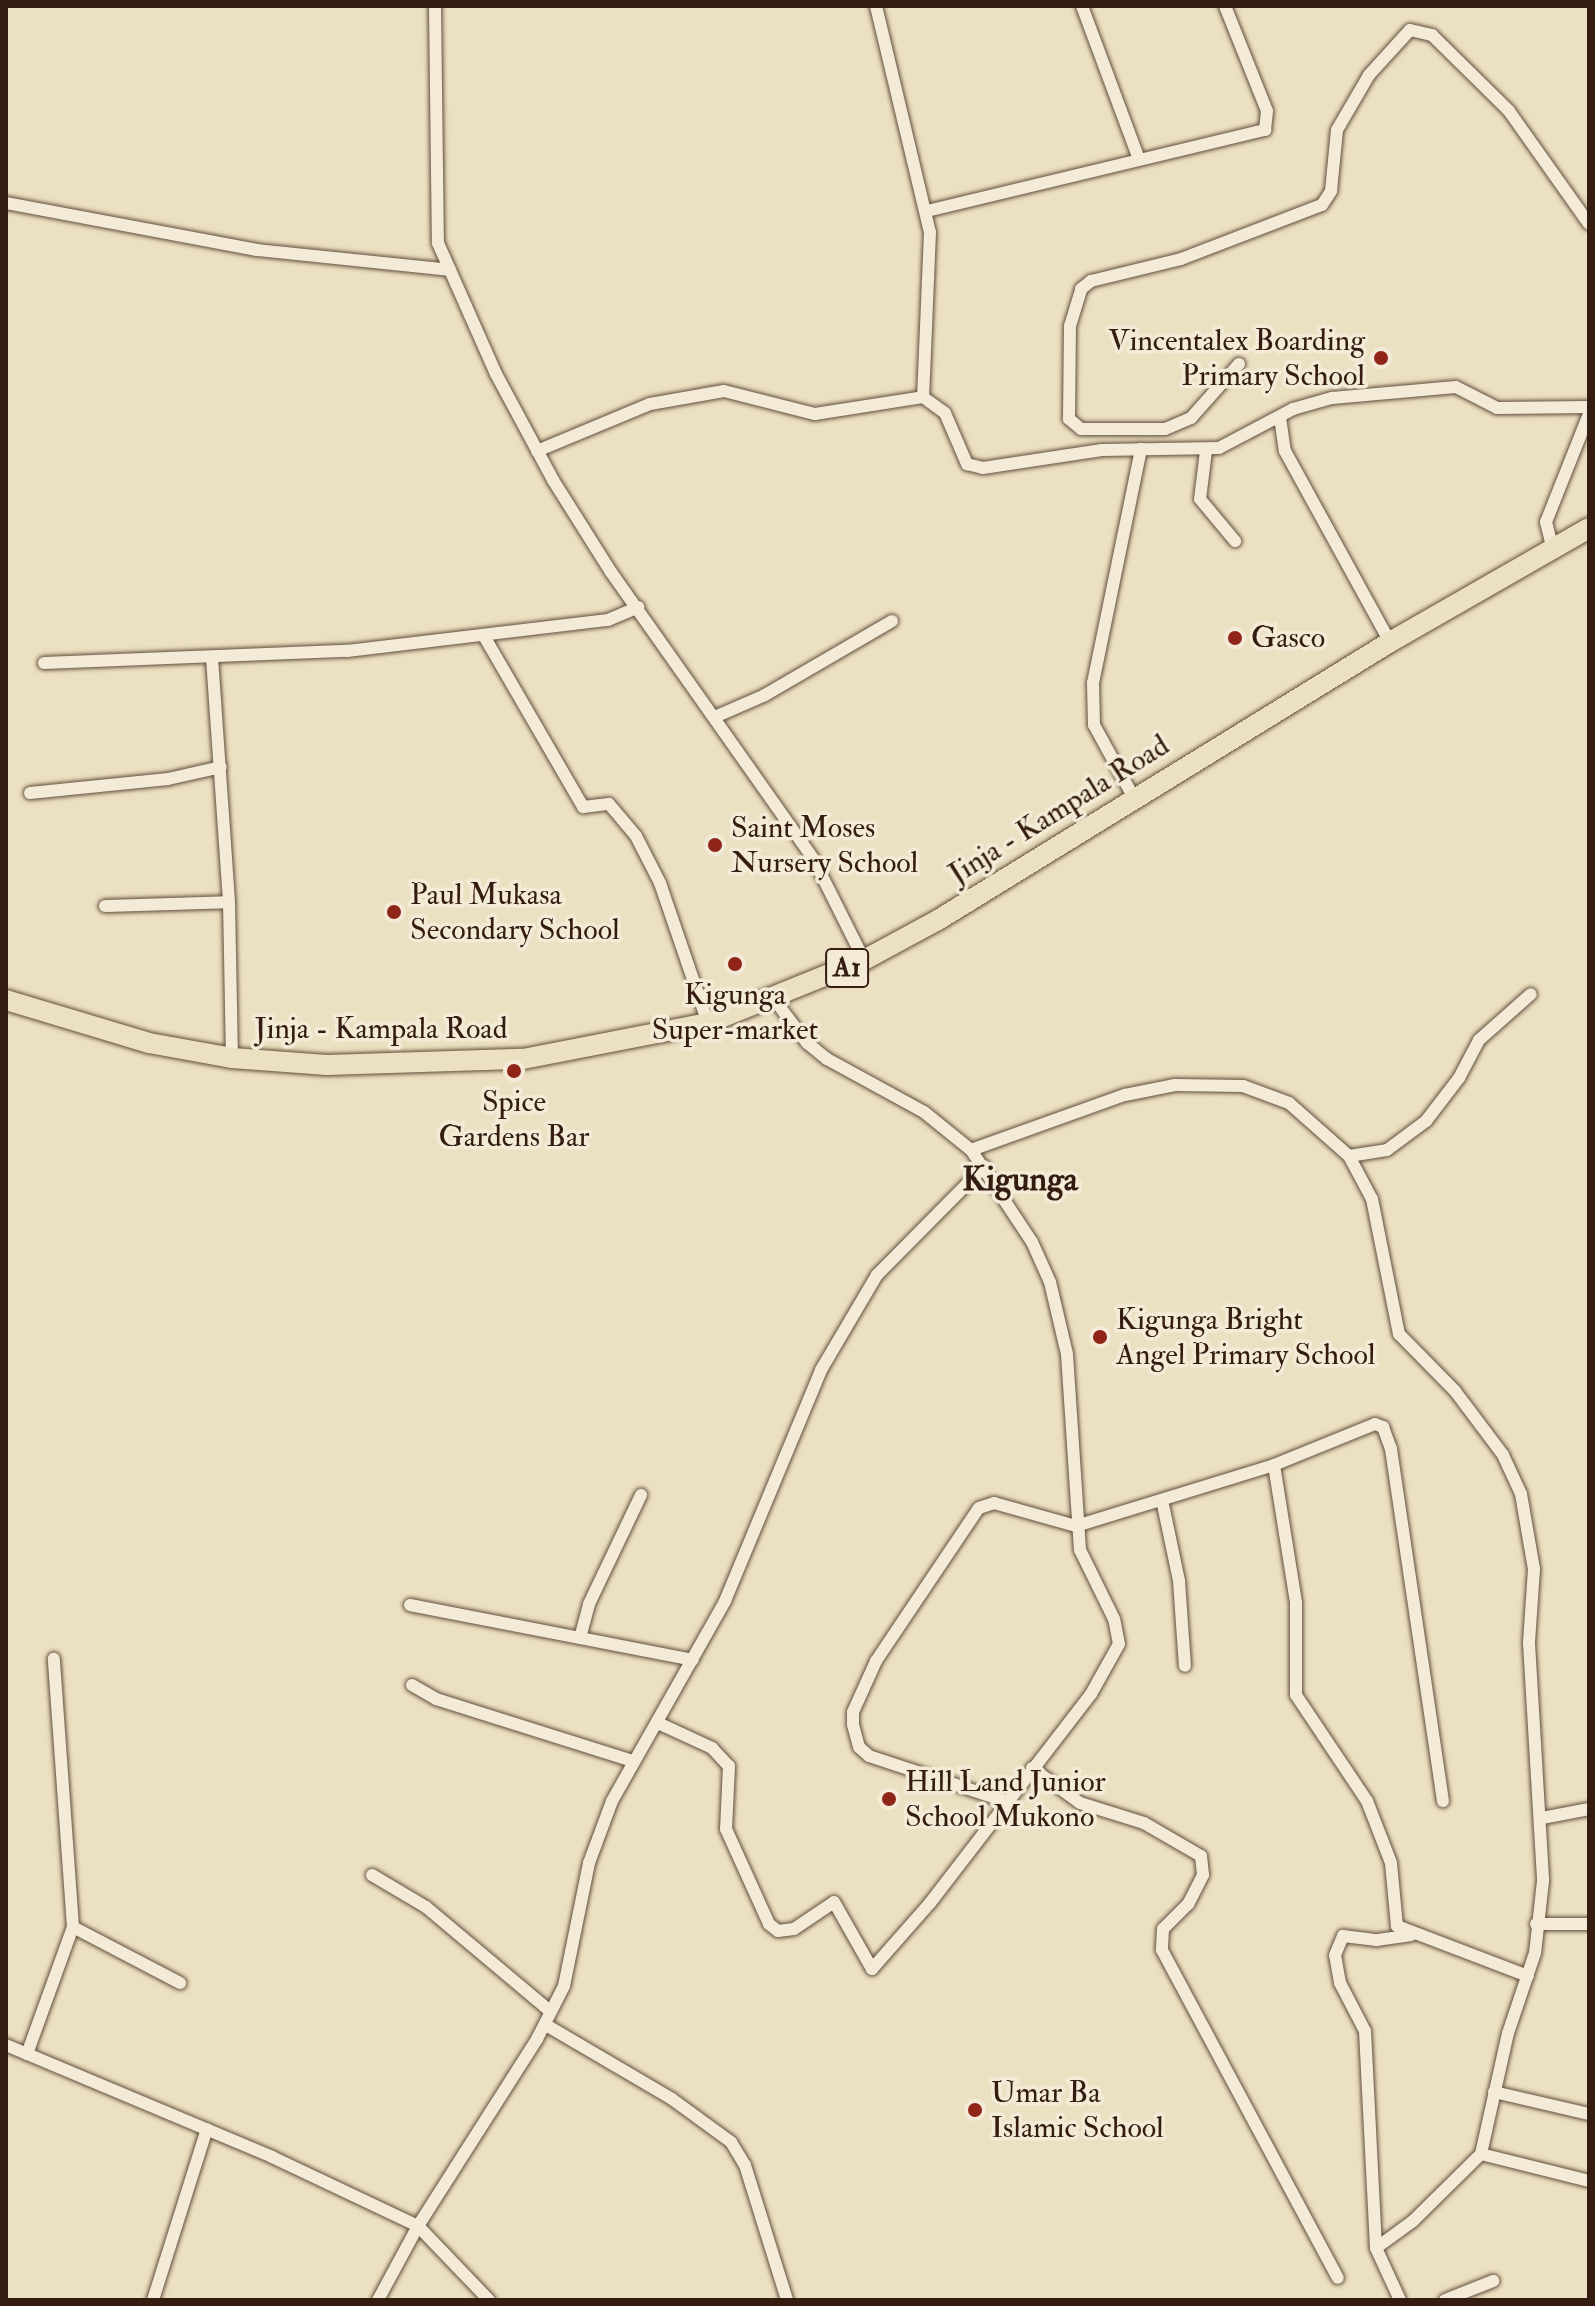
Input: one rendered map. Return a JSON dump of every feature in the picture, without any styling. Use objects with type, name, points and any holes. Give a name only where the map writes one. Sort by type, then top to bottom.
[{"type":"highway","name":"Jinja - Kampala Road","points":[[6,1000],[149,1043],[232,1058],[419,1065],[523,1059],[708,1023],[774,999],[864,960],[1390,642],[1552,546],[1589,528]]},
{"type":"street","points":[[435,6],[436,226],[450,270],[537,451],[638,607],[717,716],[814,860],[864,960]]},
{"type":"street","points":[[876,6],[927,211],[932,255],[923,397]]},
{"type":"street","points":[[1082,6],[1139,159]]},
{"type":"street","points":[[927,211],[1265,130],[1267,111],[1225,6]]},
{"type":"street","points":[[1239,364],[1191,418],[1165,429],[1108,432],[1081,429],[1069,419],[1070,326],[1081,289],[1091,281],[1181,259],[1322,205],[1331,191],[1337,130],[1369,75],[1410,30],[1432,35],[1509,111],[1589,224]]},
{"type":"street","points":[[6,203],[257,250],[450,270]]},
{"type":"street","points":[[537,451],[650,404],[697,393],[724,391],[815,414],[923,397],[945,413],[967,464],[983,468],[1141,449],[1206,451],[1280,417],[1332,398],[1456,387],[1497,408],[1589,407]]},
{"type":"street","points":[[1552,546],[1546,522],[1589,414]]},
{"type":"street","points":[[1280,417],[1285,451],[1390,642]]},
{"type":"street","points":[[1134,798],[1094,725],[1093,683],[1141,449]]},
{"type":"street","points":[[1206,451],[1200,499],[1235,541]]},
{"type":"street","points":[[44,663],[212,658],[484,636],[608,620],[638,607]]},
{"type":"street","points":[[717,716],[765,695],[892,621]]},
{"type":"street","points":[[484,636],[583,807],[609,804],[636,836],[664,895],[708,1023]]},
{"type":"street","points":[[212,658],[229,902],[232,1058]]},
{"type":"street","points":[[30,793],[168,779],[221,767]]},
{"type":"street","points":[[105,906],[229,902]]},
{"type":"street","points":[[1349,1156],[1387,1150],[1426,1121],[1459,1078],[1479,1040],[1531,994]]},
{"type":"street","points":[[658,1723],[712,1748],[729,1766],[726,1829],[769,1924],[778,1931],[794,1929],[834,1902],[872,1969],[883,1962],[1091,1694],[1119,1644],[1114,1619],[1080,1550],[1076,1526],[1067,1354],[1060,1315],[1032,1242],[985,1166],[971,1150],[924,1112],[827,1059],[807,1043],[774,999]]},
{"type":"street","points":[[971,1150],[1125,1095],[1210,1084],[1243,1086],[1289,1103],[1349,1156],[1372,1199],[1393,1325],[1477,1419],[1521,1494],[1534,1569],[1529,1643],[1542,1818],[1543,1881],[1528,1976],[1494,2092],[1481,2154],[1413,2221],[1376,2248]]},
{"type":"street","points":[[378,2300],[418,2226],[546,2025],[564,1986],[589,1863],[633,1761],[658,1723],[725,1601],[791,1433],[862,1294],[985,1166]]},
{"type":"street","points":[[1008,1802],[869,1756],[854,1737],[853,1712],[876,1661],[979,1508],[994,1503],[1076,1526],[1274,1465],[1360,1429],[1383,1427],[1391,1449],[1443,1801]]},
{"type":"street","points":[[1274,1465],[1296,1603],[1296,1695],[1367,1801],[1391,1863],[1396,1900],[1392,1914],[1397,1926],[1411,1935],[1528,1976]]},
{"type":"street","points":[[580,1638],[589,1604],[641,1495]]},
{"type":"street","points":[[1162,1500],[1179,1581],[1185,1666]]},
{"type":"street","points":[[410,1605],[693,1660]]},
{"type":"street","points":[[27,2054],[73,1927],[54,1659]]},
{"type":"street","points":[[412,1685],[436,1699],[633,1761]]},
{"type":"street","points":[[1032,1768],[1080,1803],[1144,1823],[1201,1856],[1203,1875],[1188,1904],[1163,1929],[1162,1950],[1338,2278]]},
{"type":"street","points":[[1542,1818],[1589,1809]]},
{"type":"street","points":[[372,1875],[426,1907],[550,2011]]},
{"type":"street","points":[[1536,1924],[1589,1924]]},
{"type":"street","points":[[73,1927],[180,1983]]},
{"type":"street","points":[[1400,2300],[1376,2248],[1365,2031],[1340,1983],[1335,1955],[1343,1936],[1377,1940],[1411,1935]]},
{"type":"street","points":[[546,2025],[672,2099],[731,2142],[745,2165],[787,2300]]},
{"type":"street","points":[[6,2045],[207,2129],[418,2226],[489,2300]]},
{"type":"street","points":[[1494,2092],[1589,2114]]},
{"type":"street","points":[[153,2300],[207,2129]]},
{"type":"street","points":[[1481,2154],[1589,2181]]},
{"type":"street","points":[[1445,2300],[1493,2281]]},
{"type":"place","name":"Vincentalex Boarding Primary School","points":[[1381,358]]},
{"type":"place","name":"Gasco","points":[[1235,638]]},
{"type":"place","name":"Saint Moses Nursery School","points":[[715,845]]},
{"type":"place","name":"Paul Mukasa Secondary School","points":[[394,912]]},
{"type":"place","name":"Kigunga Super-market","points":[[735,964]]},
{"type":"place","name":"Spice Gardens Bar","points":[[514,1071]]},
{"type":"place","name":"Kigunga Bright Angel Primary School","points":[[1100,1337]]},
{"type":"place","name":"Hill Land Junior School Mukono","points":[[889,1799]]},
{"type":"place","name":"Umar Ba Islamic School","points":[[975,2110]]},
{"type":"district","name":"Kigunga","points":[[1020,1180]]}]
